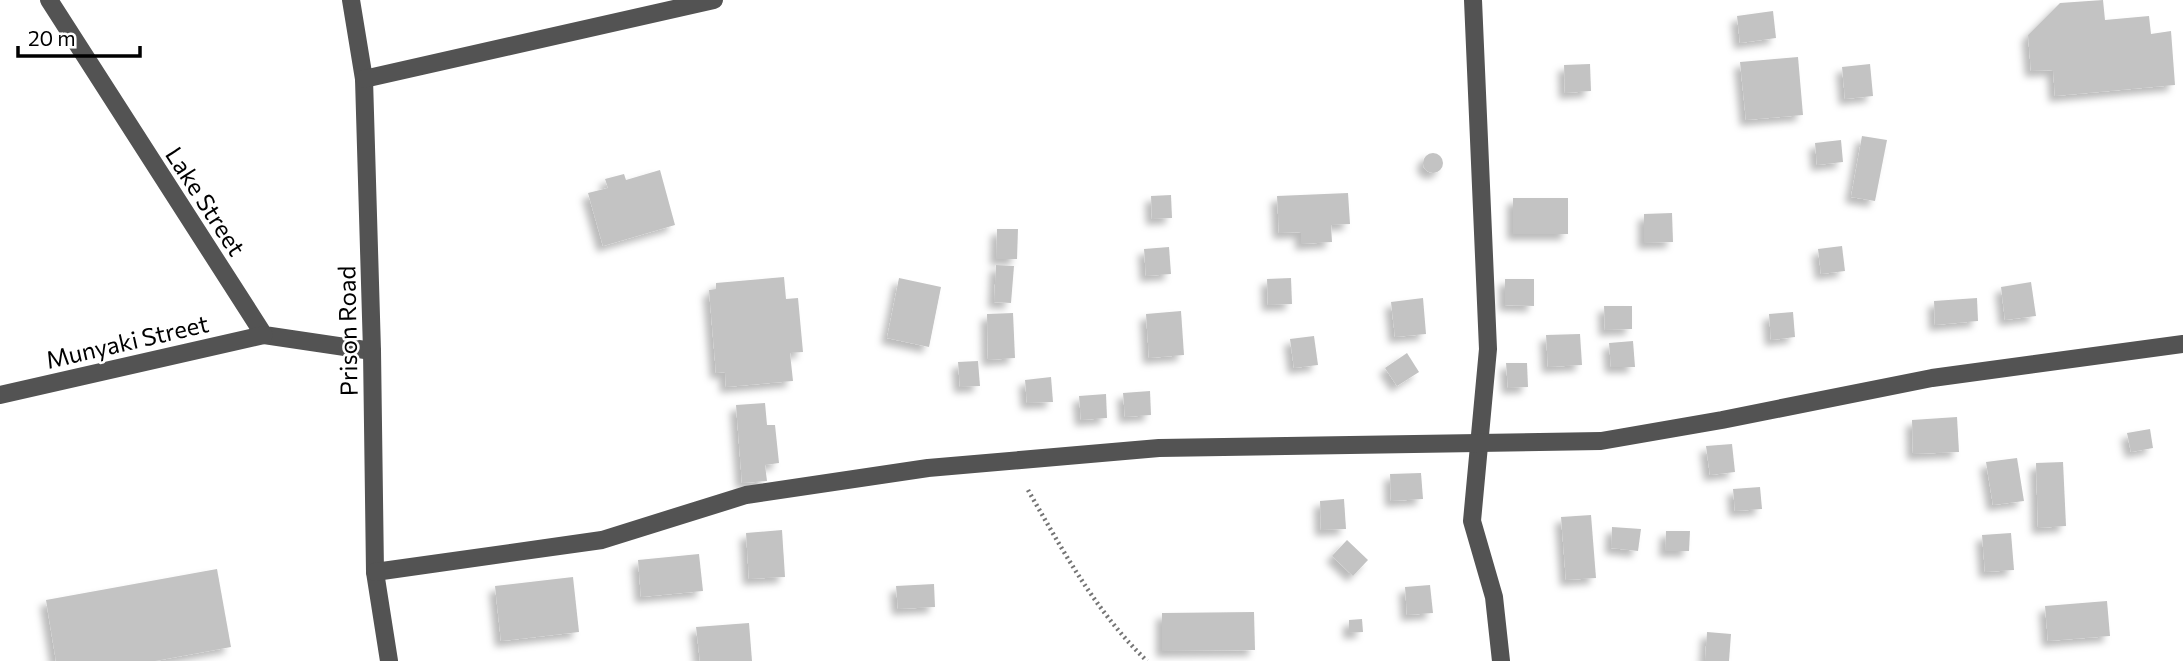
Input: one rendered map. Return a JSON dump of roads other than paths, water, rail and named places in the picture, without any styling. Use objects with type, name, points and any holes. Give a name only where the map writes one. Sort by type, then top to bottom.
[{"type":"street","name":"Lake Street","points":[[49,0],[264,335]]},
{"type":"street","name":"Prison Road","points":[[351,0],[364,79],[375,572],[389,661]]},
{"type":"street","points":[[364,79],[714,0]]},
{"type":"street","points":[[1473,0],[1488,349],[1472,521],[1494,597],[1501,661]]},
{"type":"street","points":[[264,335],[372,351]]},
{"type":"street","name":"Munyaki Street","points":[[0,395],[264,335]]},
{"type":"street","points":[[375,572],[602,540],[746,495],[928,468],[1159,448],[1601,441],[1932,378],[2183,344]]}]
